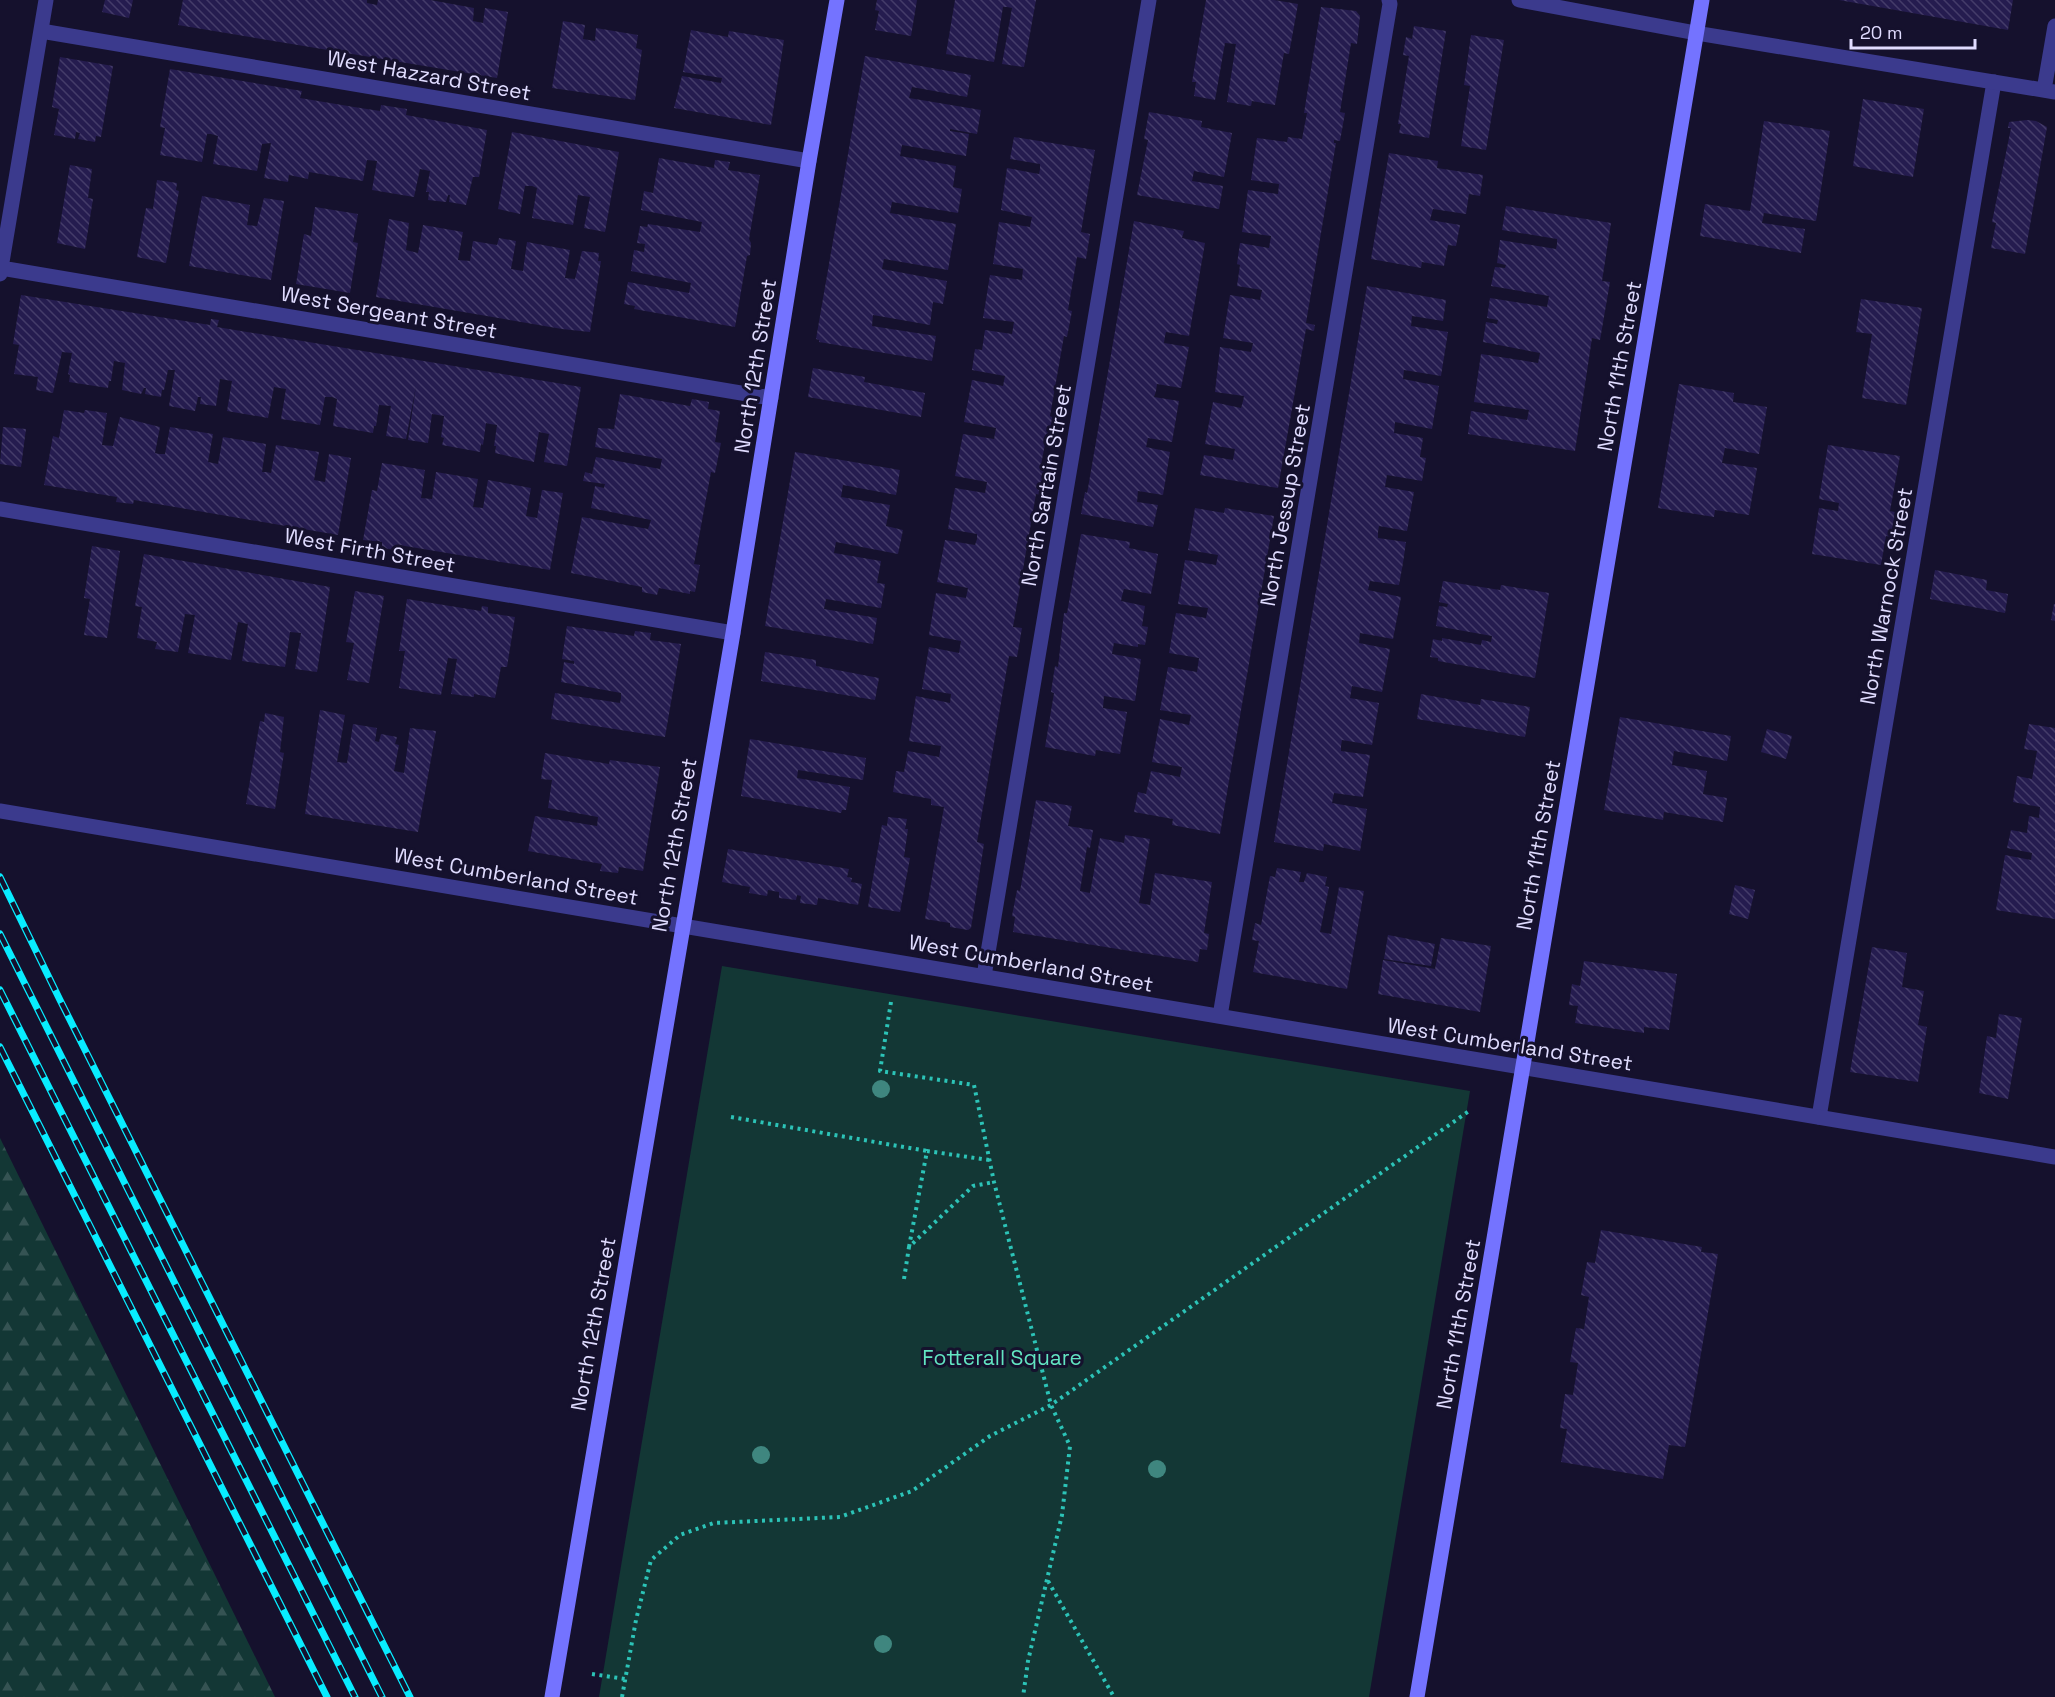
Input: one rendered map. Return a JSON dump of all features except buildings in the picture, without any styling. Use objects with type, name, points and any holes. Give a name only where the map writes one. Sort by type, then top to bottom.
[{"type":"main road","name":"North 12th Street","points":[[552,1697],[733,633],[837,0]]},
{"type":"main road","name":"North 11th Street","points":[[1417,1697],[1702,0]]},
{"type":"street","points":[[1,271],[46,0]]},
{"type":"street","name":"North Sartain Street","points":[[984,976],[1149,0]]},
{"type":"street","name":"North Jessup Street","points":[[1220,1016],[1389,0]]},
{"type":"street","points":[[1519,0],[1696,33],[2050,91],[2055,26]]},
{"type":"street","name":"West Hazzard Street","points":[[41,31],[809,161]]},
{"type":"street","name":"North Warnock Street","points":[[1819,1117],[1994,82]]},
{"type":"street","name":"West Sergeant Street","points":[[1,271],[771,398]]},
{"type":"street","name":"West Firth Street","points":[[0,509],[733,633]]},
{"type":"street","name":"West Cumberland Street","points":[[0,811],[2055,1157]]},
{"type":"path","points":[[891,1002],[880,1071],[974,1085],[994,1182],[1052,1405],[1070,1446],[1062,1515],[1023,1697]]},
{"type":"path","points":[[622,1697],[636,1620],[651,1560],[680,1535],[714,1523],[840,1517],[912,1491],[990,1436],[1052,1405],[1469,1112]]},
{"type":"path","points":[[731,1117],[990,1160]]},
{"type":"path","points":[[904,1279],[927,1151]]},
{"type":"path","points":[[909,1247],[973,1186],[994,1182]]},
{"type":"path","points":[[1048,1581],[1114,1697]]},
{"type":"path","points":[[592,1674],[625,1679]]},
{"type":"green space","name":"Fotterall Square","points":[[722,966],[1470,1091],[1369,1697],[599,1697]]},
{"type":"green space","points":[[0,1138],[275,1697],[0,1697]]},
{"type":"railway","points":[[0,877],[410,1697]]},
{"type":"railway","points":[[0,934],[382,1697]]},
{"type":"railway","points":[[0,990],[355,1697]]},
{"type":"railway","points":[[0,1047],[327,1697]]}]
